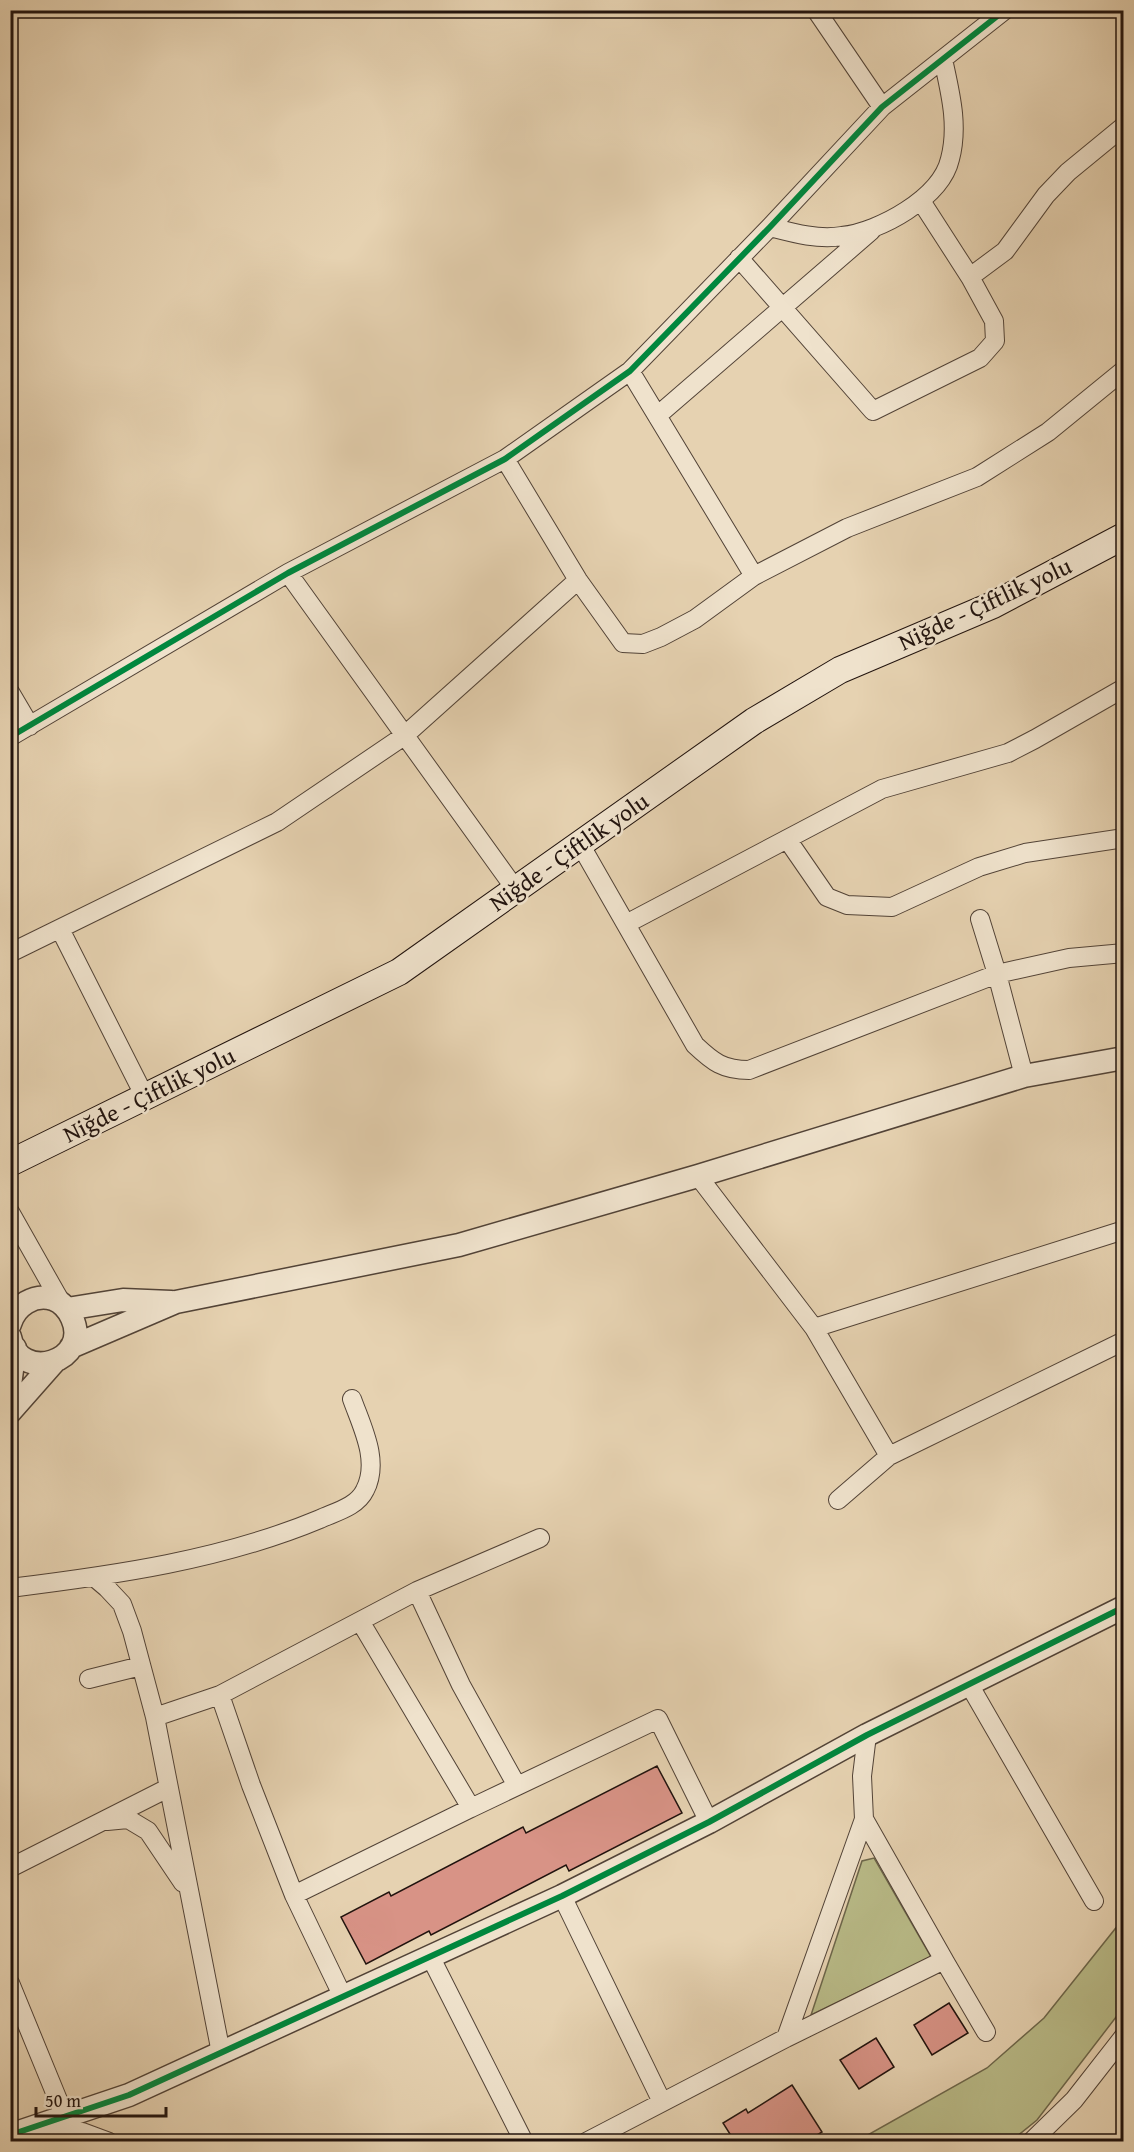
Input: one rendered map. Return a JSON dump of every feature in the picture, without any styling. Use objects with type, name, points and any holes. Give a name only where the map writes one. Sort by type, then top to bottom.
[{"type":"main road","name":"Niğde - Çiftlik yolu","points":[[10,1163],[399,972],[754,721],[840,670],[993,604],[1124,536]]},
{"type":"street","points":[[816,10],[882,107]]},
{"type":"street","points":[[10,737],[288,573],[505,459],[630,371],[770,227],[882,107],[1005,10]]},
{"type":"street","points":[[657,416],[875,228],[921,201],[937,185],[950,161],[954,109],[943,59]]},
{"type":"street","points":[[970,277],[1005,251],[1046,195],[1068,171],[1124,126]]},
{"type":"street","points":[[739,258],[781,309],[873,411],[980,358],[995,341],[994,321],[970,277],[921,201]]},
{"type":"street","points":[[770,227],[808,236],[842,236],[875,228]]},
{"type":"street","points":[[505,459],[578,580],[623,643],[643,644],[695,619],[754,576],[847,528],[977,477],[1047,432],[1124,370]]},
{"type":"street","points":[[630,371],[754,576]]},
{"type":"street","points":[[288,573],[516,890]]},
{"type":"street","points":[[10,953],[277,822],[404,736],[578,580]]},
{"type":"street","points":[[626,924],[882,789],[1008,753],[1035,740],[1124,688]]},
{"type":"street","points":[[10,692],[30,726]]},
{"type":"street","points":[[787,839],[827,897],[848,905],[891,907],[979,867],[1025,853],[1124,838]]},
{"type":"street","points":[[580,844],[695,1045],[711,1060],[730,1070],[749,1070],[997,974],[1069,958],[1124,953]]},
{"type":"street","points":[[980,919],[1024,1076]]},
{"type":"street","points":[[60,929],[145,1096]]},
{"type":"street","points":[[11,1322],[15,1312],[32,1299],[53,1299],[64,1307],[123,1300],[176,1302],[459,1245],[698,1176],[1024,1076],[1124,1058]]},
{"type":"street","points":[[698,1176],[814,1328],[890,1456]]},
{"type":"street","points":[[10,1212],[74,1322],[75,1334],[63,1354],[10,1412]]},
{"type":"street","points":[[814,1328],[1124,1230]]},
{"type":"street","points":[[13,1342],[25,1359],[47,1364],[63,1354],[176,1302]]},
{"type":"street","points":[[838,1500],[890,1456],[1124,1341]]},
{"type":"street","points":[[10,1385],[13,1342]]},
{"type":"street","points":[[10,1588],[94,1578],[227,1552],[295,1529],[350,1506],[364,1492],[371,1473],[370,1452],[352,1399]]},
{"type":"street","points":[[155,1717],[220,1695],[417,1591],[540,1538]]},
{"type":"street","points":[[94,1578],[122,1604],[132,1631],[155,1717],[221,2053]]},
{"type":"street","points":[[417,1591],[461,1684],[517,1786]]},
{"type":"street","points":[[10,2135],[129,2095],[562,1896],[709,1822],[867,1736],[1124,1607]]},
{"type":"street","points":[[360,1622],[471,1808]]},
{"type":"street","points":[[89,1680],[141,1666]]},
{"type":"street","points":[[970,1686],[1094,1901]]},
{"type":"street","points":[[220,1695],[251,1785],[294,1895],[343,1996]]},
{"type":"street","points":[[294,1895],[658,1719],[709,1822]]},
{"type":"street","points":[[786,2038],[864,1819],[862,1776],[867,1736]]},
{"type":"street","points":[[10,1868],[168,1788]]},
{"type":"street","points":[[102,1821],[128,1819],[148,1831],[188,1892]]},
{"type":"street","points":[[864,1819],[986,2032]]},
{"type":"street","points":[[562,1896],[662,2102]]},
{"type":"street","points":[[430,1956],[524,2142]]},
{"type":"street","points":[[586,2142],[786,2038],[944,1960]]},
{"type":"street","points":[[10,1983],[65,2117]]},
{"type":"street","points":[[1031,2142],[1074,2100],[1124,2036]]},
{"type":"street","points":[[32,2127],[82,2132],[109,2142]]},
{"type":"green space","points":[[874,1858],[931,1957],[811,2015],[862,1861]]},
{"type":"green space","points":[[1123,1919],[1123,2008],[1037,2120],[1011,2141],[857,2141],[987,2068],[1044,2018]]},
{"type":"building","points":[[657,1766],[682,1813],[569,1871],[566,1865],[431,1935],[429,1931],[366,1964],[341,1917],[389,1892],[391,1896],[523,1827],[526,1833]]},
{"type":"building","points":[[949,2003],[968,2033],[932,2055],[914,2025]]},
{"type":"building","points":[[876,2038],[894,2067],[859,2089],[840,2060]]},
{"type":"building","points":[[792,2085],[822,2132],[806,2142],[735,2142],[723,2123],[746,2109],[748,2113]]},
{"type":"cycle path","points":[[10,737],[288,573],[505,459],[630,371],[770,227],[882,107],[1005,10]]},
{"type":"cycle path","points":[[10,2135],[129,2095],[562,1896],[709,1822],[867,1735],[1124,1607]]}]
